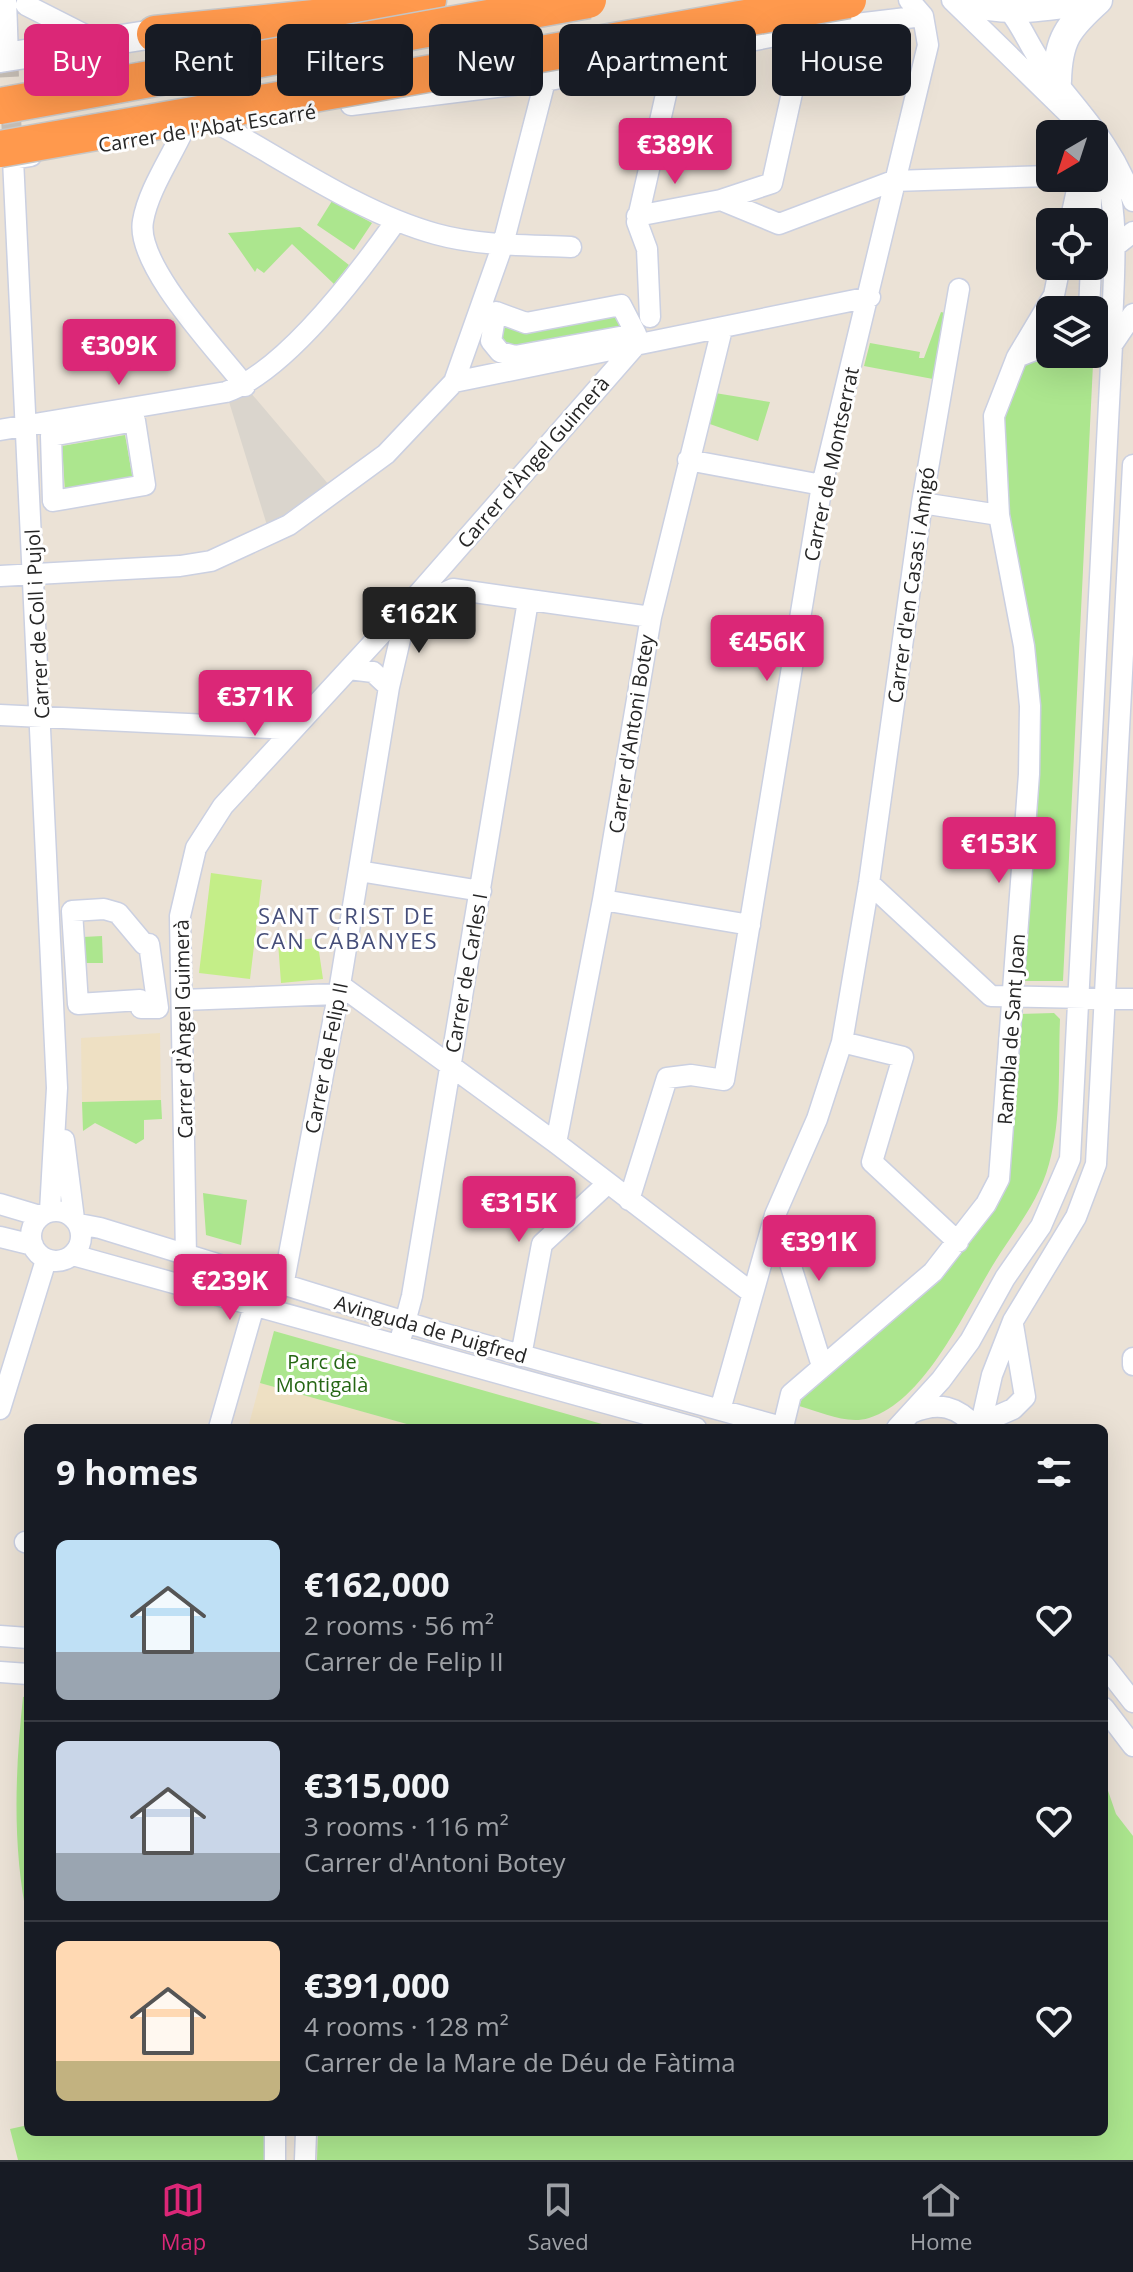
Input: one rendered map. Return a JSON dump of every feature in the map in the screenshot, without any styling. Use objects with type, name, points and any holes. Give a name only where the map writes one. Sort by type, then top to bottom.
[{"type":"highway","points":[[239,24],[353,14],[428,0]]},
{"type":"highway","points":[[0,106],[588,0]]},
{"type":"highway","points":[[6,154],[848,0]]},
{"type":"street","points":[[195,24],[336,0]]},
{"type":"street","points":[[909,0],[923,16]]},
{"type":"street","points":[[952,0],[1073,120]]},
{"type":"street","points":[[963,0],[986,7],[1089,0]]},
{"type":"street","points":[[1057,81],[1057,53],[1063,38],[1076,20],[1098,0]]},
{"type":"street","points":[[16,2],[93,39],[145,32],[4,57],[16,2]]},
{"type":"street","points":[[1013,6],[1057,81],[1096,127],[1129,183],[1133,201]]},
{"type":"street","name":"Carrer de l'Abat Escarré","points":[[856,24],[923,16]]},
{"type":"street","name":"Carrer de Montserrat","points":[[629,1200],[667,1078],[691,1075],[724,1080],[822,485],[870,297],[893,181],[928,45],[923,16]]},
{"type":"street","name":"Carrer de l'Abat Escarré","points":[[6,154],[222,126],[360,103],[559,78]]},
{"type":"street","points":[[0,576],[196,565],[224,557],[289,525],[363,472],[418,423],[454,382],[503,244],[545,81]]},
{"type":"street","points":[[650,317],[647,249],[638,230],[637,216],[665,96]]},
{"type":"street","points":[[637,216],[721,200],[772,183],[791,96]]},
{"type":"street","points":[[222,126],[396,221],[439,235],[503,244],[571,247]]},
{"type":"street","points":[[183,131],[145,214],[145,242],[162,278],[245,386]]},
{"type":"street","name":"Carrer de Coll i Pujol","points":[[6,154],[27,425],[57,1088],[76,1222]]},
{"type":"street","points":[[721,200],[779,224],[893,181],[1036,176]]},
{"type":"street","points":[[1103,192],[1112,210],[1113,248],[1108,296]]},
{"type":"street","points":[[0,430],[226,392],[245,386],[327,309],[396,221]]},
{"type":"street","points":[[1113,248],[1133,232]]},
{"type":"street","name":"Rambla de Sant Joan","points":[[785,1424],[791,1394],[933,1272],[958,1242],[999,1179],[1029,774],[1030,706],[1024,646],[999,515],[994,416],[1017,357],[1054,295],[1057,280]]},
{"type":"street","name":"Carrer d'en Casas i Amigó","points":[[720,1410],[775,1215],[817,1119],[842,1042],[869,883],[922,503],[959,289]]},
{"type":"street","points":[[636,339],[621,305],[526,323],[496,312],[490,338],[500,352],[515,356],[722,329],[870,297]]},
{"type":"street","points":[[1108,339],[1133,314]]},
{"type":"street","name":"Carrer d'Antoni Botey","points":[[556,1143],[603,900],[651,617],[722,329]]},
{"type":"street","points":[[454,382],[636,339]]},
{"type":"street","name":"Carrer d'Àngel Guimerà","points":[[186,1256],[180,916],[190,862],[208,827],[258,766],[444,563],[636,339]]},
{"type":"street","points":[[1017,357],[1036,350]]},
{"type":"street","points":[[903,1421],[941,1380],[970,1341],[1053,1201],[1070,1159],[1079,999],[1102,368]]},
{"type":"street","points":[[135,421],[145,485],[53,501],[51,436],[135,421]]},
{"type":"street","points":[[688,460],[822,485]]},
{"type":"street","points":[[980,1424],[992,1375],[1013,1321],[1076,1217],[1096,1164],[1133,465]]},
{"type":"street","points":[[922,503],[999,515]]},
{"type":"street","points":[[444,563],[442,576],[453,589],[651,617]]},
{"type":"street","name":"Carrer de Felip II","points":[[283,1286],[338,990],[389,687],[405,618],[415,606],[453,589]]},
{"type":"street","name":"Carrer de Carles I","points":[[399,1345],[481,891],[528,601]]},
{"type":"street","points":[[349,669],[373,672],[389,687]]},
{"type":"street","points":[[0,715],[292,729]]},
{"type":"street","points":[[252,726],[258,766]]},
{"type":"street","points":[[359,871],[481,891]]},
{"type":"street","points":[[869,883],[991,996],[1133,999]]},
{"type":"street","points":[[603,900],[750,925]]},
{"type":"street","points":[[104,909],[118,913],[144,944],[149,944],[158,1008],[141,1008],[140,1000],[78,1004],[72,911],[104,909]]},
{"type":"street","points":[[182,1000],[338,990],[450,1064],[752,1293]]},
{"type":"street","points":[[842,1042],[903,1057],[872,1162],[958,1242]]},
{"type":"street","name":"Carrer de Coll i Pujol","points":[[45,1214],[57,1088]]},
{"type":"street","points":[[521,1356],[542,1244],[608,1183]]},
{"type":"street","name":"Carrer de Coll i Pujol","points":[[73,1188],[100,1228]]},
{"type":"street","points":[[0,1204],[45,1214],[66,1213],[76,1222],[81,1241],[73,1255],[60,1261],[0,1237]]},
{"type":"street","points":[[0,1409],[39,1252],[31,1230],[45,1214]]},
{"type":"street","points":[[775,1215],[822,1366]]},
{"type":"street","name":"Avinguda de Puigfred","points":[[76,1222],[521,1356],[770,1424]]},
{"type":"street","name":"Avinguda de Puigfred","points":[[73,1255],[682,1424]]},
{"type":"street","points":[[220,1424],[254,1306],[283,1286]]},
{"type":"street","points":[[984,1424],[1013,1409],[1025,1397],[1013,1321]]},
{"type":"street","points":[[1133,1358],[1133,1365]]},
{"type":"street","points":[[903,1421],[939,1405],[962,1412],[977,1424]]},
{"type":"street","points":[[0,1636],[24,1638]]},
{"type":"street","points":[[1108,1670],[1133,1702]]},
{"type":"street","points":[[0,1672],[24,1674]]},
{"type":"street","points":[[1108,1713],[1130,1740]]},
{"type":"street","points":[[275,2136],[275,2160]]},
{"type":"street","points":[[305,2160],[306,2136]]},
{"type":"shaded area","points":[[245,386],[335,492],[270,535],[226,392]]},
{"type":"shaded area","points":[[160,1033],[161,1100],[82,1102],[81,1038]]},
{"type":"shaded area","points":[[260,1383],[407,1424],[249,1424]]},
{"type":"green space","points":[[332,201],[372,223],[354,250],[317,225]]},
{"type":"green space","points":[[300,227],[349,265],[334,284],[292,244],[264,273],[257,268],[255,272],[228,233]]},
{"type":"green space","points":[[621,309],[631,331],[511,354],[493,332],[499,317]]},
{"type":"green space","points":[[941,312],[945,313],[933,379],[864,366],[870,343],[920,352],[919,358],[924,358]]},
{"type":"green space","points":[[1024,361],[1036,362],[1036,368],[1093,368],[1063,981],[1020,981],[1035,774],[1006,513],[1001,416]]},
{"type":"green space","points":[[715,393],[770,402],[758,441],[707,423]]},
{"type":"green space","points":[[125,435],[133,480],[65,491],[62,446]]},
{"type":"green space","points":[[211,873],[262,880],[250,979],[199,973]]},
{"type":"green space","points":[[102,936],[103,963],[84,963],[83,937]]},
{"type":"green space","points":[[317,938],[323,979],[281,983],[278,942]]},
{"type":"green space","points":[[1054,1013],[1060,1019],[1056,1129],[1045,1177],[1033,1202],[943,1350],[909,1393],[890,1408],[861,1420],[834,1417],[799,1406],[808,1385],[997,1204],[1019,1014]]},
{"type":"green space","points":[[161,1100],[162,1119],[144,1120],[144,1139],[136,1144],[95,1123],[83,1131],[82,1102]]},
{"type":"green space","points":[[203,1193],[247,1200],[241,1245],[206,1235]]},
{"type":"green space","name":"Parc de Montigalà","points":[[274,1331],[602,1424],[407,1424],[260,1383]]},
{"type":"green space","points":[[24,1697],[24,1900],[16,1810]]},
{"type":"green space","points":[[1108,1791],[1116,1814],[1133,1836],[1133,2160],[317,2160],[318,2136],[1108,2136]]},
{"type":"green space","points":[[24,2126],[24,2136],[264,2136],[264,2160],[18,2160],[10,2129]]},
{"type":"tunnel","points":[[8,57],[13,156]]},
{"type":"district","name":"SANT CRIST DE CAN CABANYES","points":[[347,928]]}]
